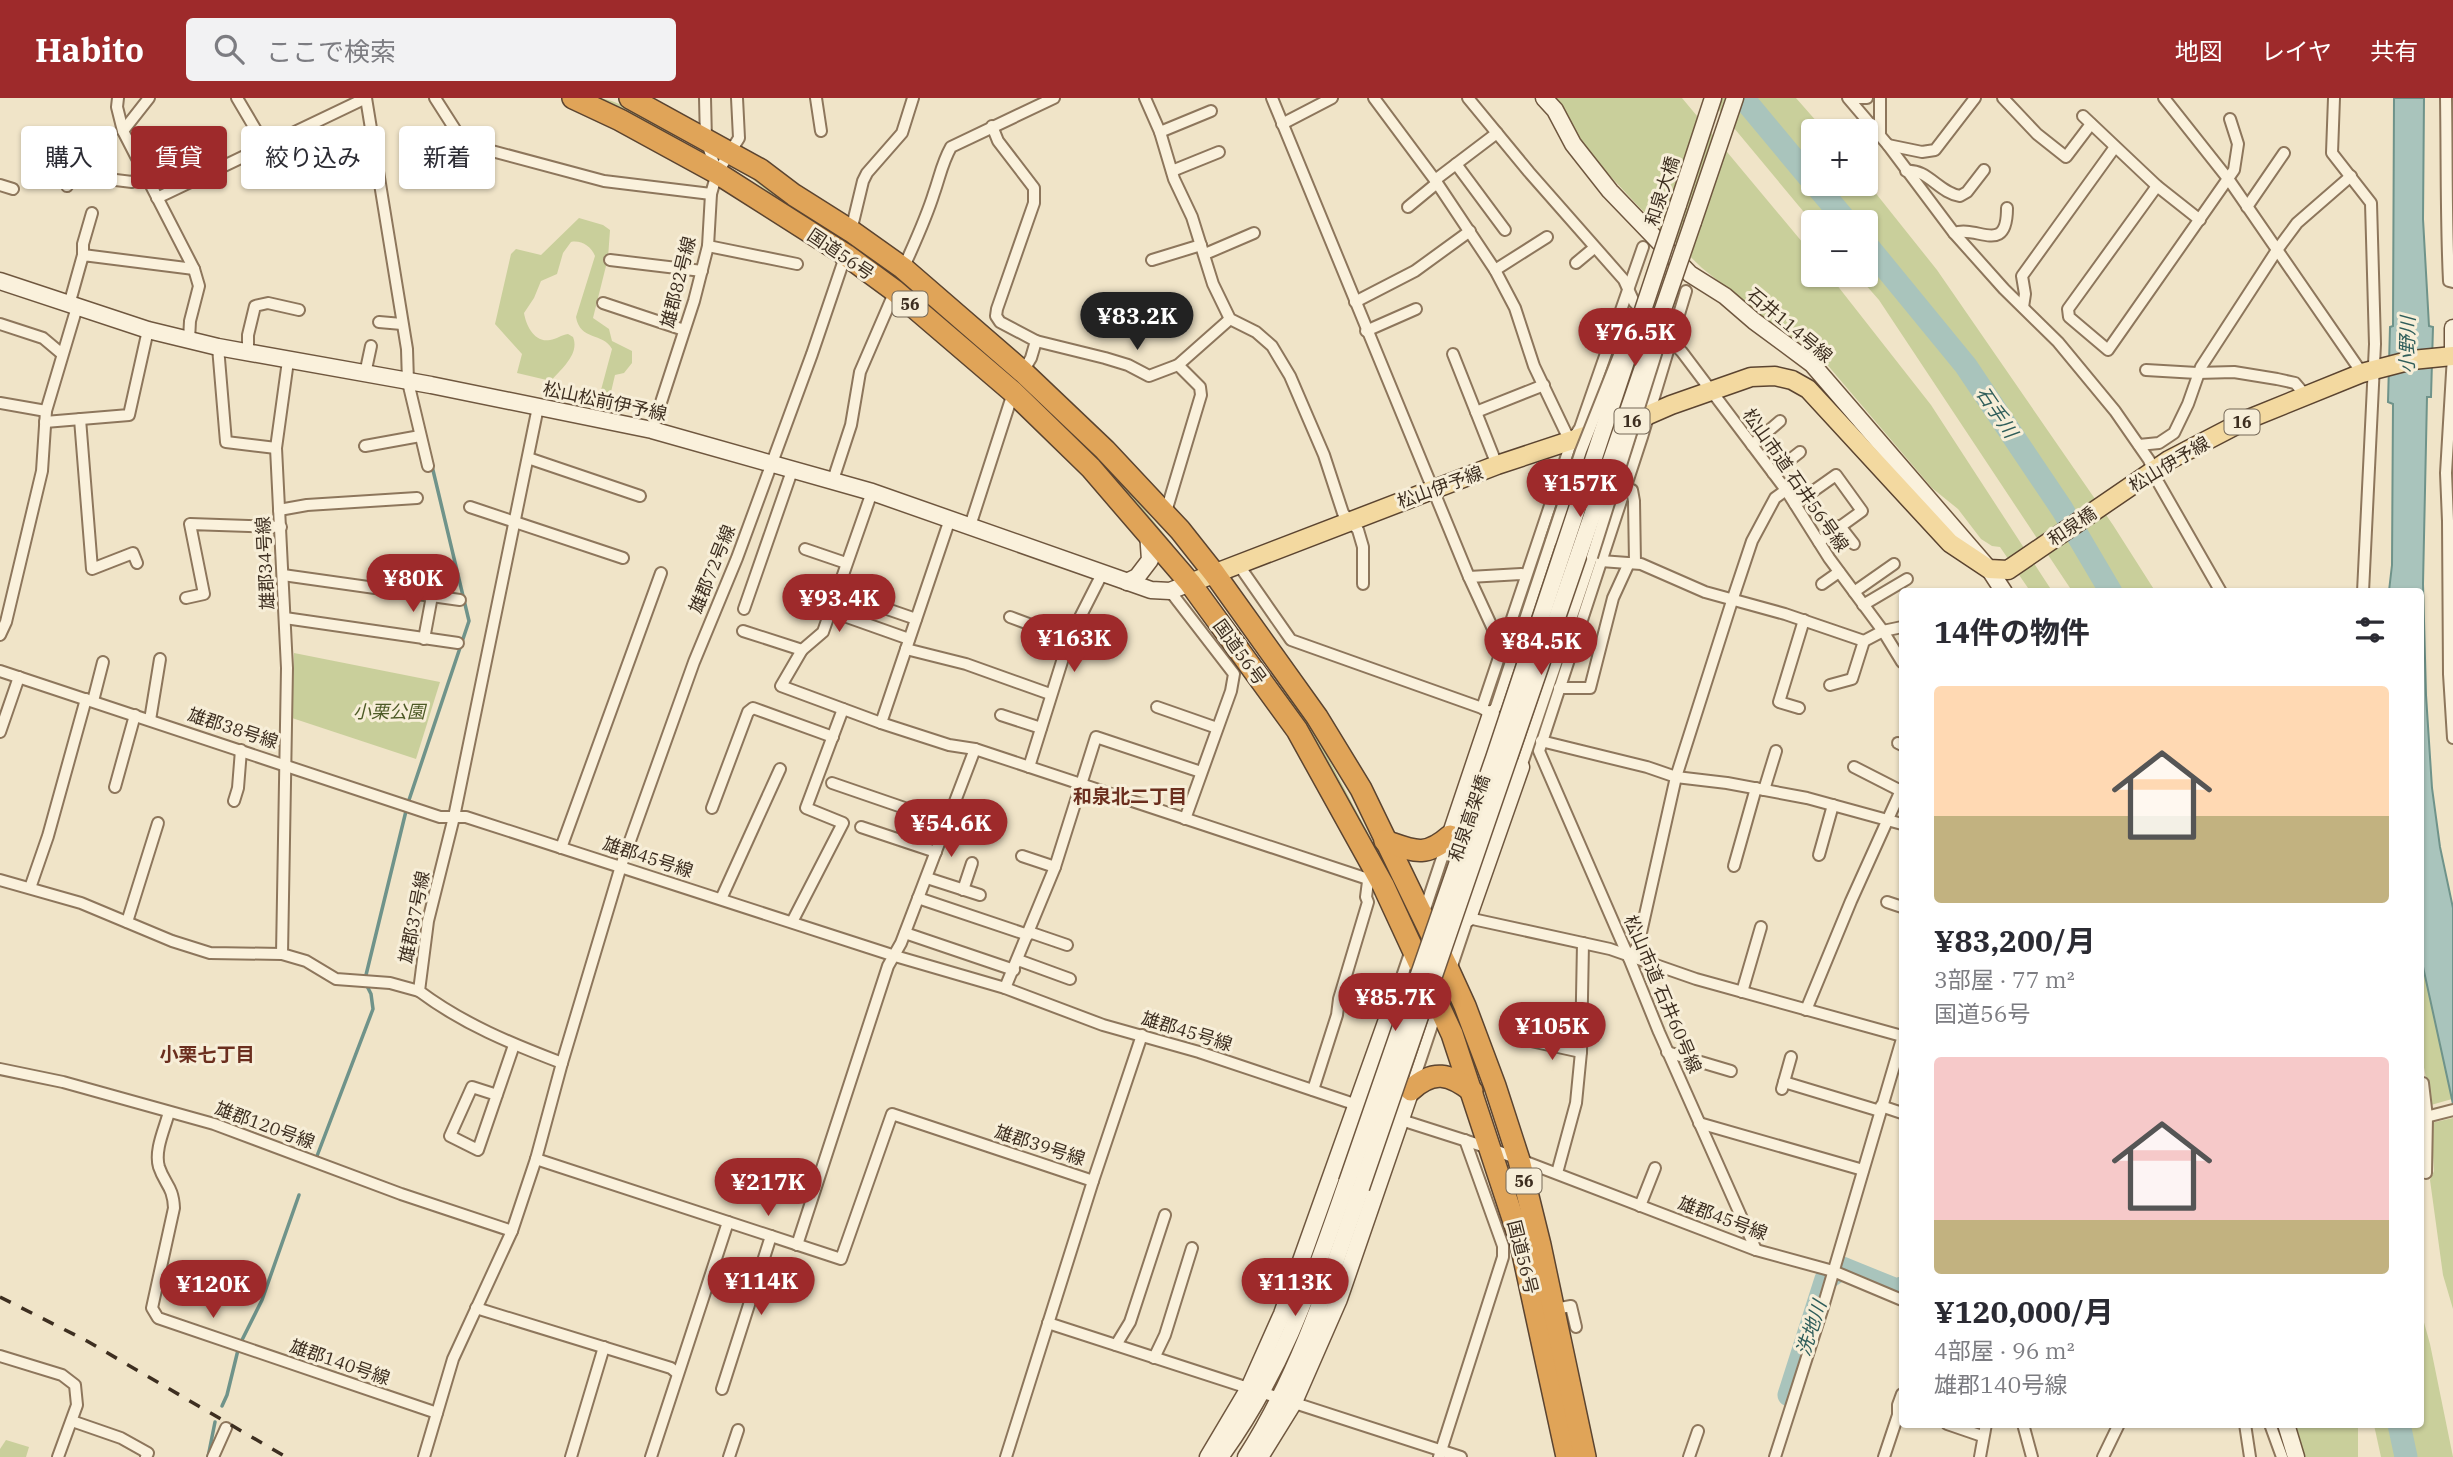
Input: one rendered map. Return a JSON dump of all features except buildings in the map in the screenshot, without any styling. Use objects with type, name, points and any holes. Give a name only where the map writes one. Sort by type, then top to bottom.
[{"type":"highway","name":"国道56号","points":[[573,98],[620,120],[717,173],[845,255],[895,291],[1013,392],[1091,468],[1149,532],[1190,583],[1297,730],[1366,855],[1373,887],[1412,947],[1438,1002],[1454,1038],[1546,1311],[1585,1457]]},
{"type":"highway","name":"国道56号","points":[[630,98],[761,170],[794,195],[851,231],[904,268],[1023,372],[1105,450],[1166,515],[1214,573],[1317,717],[1361,789],[1449,971],[1475,1031],[1519,1160],[1546,1311],[1567,1457]]},
{"type":"highway","points":[[1385,841],[1420,852],[1434,848],[1450,836]]},
{"type":"highway","points":[[1411,1090],[1420,1082],[1438,1076],[1450,1078],[1472,1091]]},
{"type":"main road","name":"16","points":[[2370,371],[2412,360],[2451,356]]},
{"type":"main road","name":"松山伊予線","points":[[2118,495],[2169,460],[2246,420],[2370,371]]},
{"type":"main road","name":"松山伊予線","points":[[1190,583],[1497,466],[1751,377],[1775,376],[1792,380],[1808,389],[1950,543],[1989,569]]},
{"type":"main road","name":"和泉橋","points":[[1989,569],[2008,570],[2118,495]]},
{"type":"street","points":[[118,98],[119,118],[131,147]]},
{"type":"street","points":[[123,131],[149,98]]},
{"type":"street","points":[[237,98],[254,126]]},
{"type":"street","points":[[309,126],[366,98],[408,359],[408,382],[428,466]]},
{"type":"street","points":[[435,98],[458,135],[488,150],[604,181],[711,194]]},
{"type":"street","points":[[705,98],[706,140],[717,173]]},
{"type":"street","points":[[730,154],[739,138],[737,98]]},
{"type":"street","points":[[816,98],[821,131]]},
{"type":"street","name":"雄郡72号線","points":[[562,1063],[621,866],[694,662],[737,558],[812,354],[845,255],[863,181],[902,133],[913,98]]},
{"type":"street","points":[[833,480],[851,425],[860,372],[931,202],[941,163],[951,147],[1054,98]]},
{"type":"street","points":[[1145,98],[1160,132],[1213,284],[1230,319],[1256,332],[1272,346],[1290,376],[1324,455],[1341,508],[1358,530],[1363,547],[1363,584]]},
{"type":"street","points":[[1272,98],[1469,577],[1499,642],[1503,644]]},
{"type":"street","points":[[1282,124],[1332,98]]},
{"type":"street","points":[[1374,98],[1436,181],[1495,270],[1515,308],[1534,366],[1566,433],[1572,440]]},
{"type":"street","name":"松山市道 石井56号線","points":[[1468,98],[1629,286],[1634,302],[1682,352],[1786,490],[1899,657]]},
{"type":"street","name":"石井114号線","points":[[1544,98],[1555,110],[1573,145],[1609,191],[1690,274],[1725,296],[1812,364],[1989,569],[2001,588]]},
{"type":"street","name":"和泉大橋","points":[[1603,458],[1648,296],[1713,98]]},
{"type":"street","points":[[1603,458],[1674,278],[1735,98]]},
{"type":"street","points":[[1847,98],[1888,145],[1954,233],[2072,359],[2115,411],[2139,445],[2219,588]]},
{"type":"street","points":[[1856,98],[1867,98]]},
{"type":"street","points":[[1880,98],[1880,136]]},
{"type":"street","points":[[1888,145],[1922,152],[1935,150],[1975,98]]},
{"type":"street","points":[[2164,98],[2229,180],[2277,250],[2370,371]]},
{"type":"street","points":[[2334,98],[2332,153],[2371,203],[2370,371],[2363,588]]},
{"type":"street","points":[[2446,98],[2446,229],[2449,281],[2453,282]]},
{"type":"street","points":[[2005,99],[2037,134],[2066,157],[2087,120],[2157,186],[2200,220]]},
{"type":"street","points":[[1160,132],[1211,111]]},
{"type":"street","points":[[2157,186],[2068,309],[2069,317],[2108,350],[2229,180],[2237,160],[2238,144],[2230,119]]},
{"type":"street","points":[[992,126],[998,141],[1034,188],[1034,203],[996,316],[1013,330],[1036,341],[1128,365],[1149,376],[1178,365],[1230,319]]},
{"type":"street","points":[[1408,207],[1456,164],[1497,133]]},
{"type":"street","points":[[2023,307],[2025,294],[2022,276],[2115,147]]},
{"type":"street","points":[[1172,171],[1219,152]]},
{"type":"street","points":[[2248,206],[2284,153]]},
{"type":"street","name":"雄郡82号線","points":[[652,430],[702,271],[708,246],[711,194],[717,173],[730,154]]},
{"type":"street","points":[[157,198],[241,159]]},
{"type":"street","points":[[1456,164],[1505,230]]},
{"type":"street","points":[[1906,171],[1918,171],[1944,191],[1960,196],[1967,192],[1984,170]]},
{"type":"street","points":[[2139,445],[2159,443],[2174,433],[2188,404],[2197,373],[2277,250],[2297,222],[2351,176]]},
{"type":"street","points":[[0,185],[13,189]]},
{"type":"street","points":[[152,189],[194,270],[199,286],[190,321],[189,340]]},
{"type":"street","points":[[1954,233],[1960,230],[1995,236],[2003,230],[2007,220],[2007,208]]},
{"type":"street","points":[[0,635],[12,598],[40,481],[46,417],[92,213]]},
{"type":"street","points":[[1355,302],[1415,271],[1470,231]]},
{"type":"street","points":[[1152,260],[1203,250],[1254,233]]},
{"type":"street","points":[[1495,270],[1547,237]]},
{"type":"street","points":[[708,246],[797,264]]},
{"type":"street","points":[[1220,1457],[1255,1390],[1423,918],[1450,836],[1503,644],[1572,440],[1580,428],[1643,247]]},
{"type":"street","points":[[1576,263],[1594,248]]},
{"type":"street","points":[[83,255],[194,270]]},
{"type":"street","points":[[610,260],[702,271]]},
{"type":"street","points":[[1674,278],[1667,318],[1597,559],[1584,613],[1540,746],[1647,767],[1676,777],[1760,789],[1899,823]]},
{"type":"street","name":"松山松前伊予線","points":[[0,281],[148,330],[218,347],[652,430],[872,492],[1151,590],[1170,591]]},
{"type":"street","points":[[1260,1457],[1339,1299],[1411,1090],[1438,1002],[1521,767],[1597,559],[1607,544],[1686,291]]},
{"type":"street","name":"和泉大橋","points":[[1486,711],[1496,707],[1581,451],[1630,327],[1648,296]]},
{"type":"street","points":[[248,353],[248,335],[255,306],[268,303],[299,310]]},
{"type":"street","points":[[603,303],[684,330]]},
{"type":"street","points":[[1366,331],[1416,309]]},
{"type":"street","points":[[379,322],[402,324]]},
{"type":"street","points":[[0,324],[43,338],[62,354]]},
{"type":"street","points":[[2453,328],[2446,473],[2449,674],[2453,738]]},
{"type":"street","points":[[0,403],[46,417],[80,419],[129,415],[148,330]]},
{"type":"street","points":[[970,526],[1013,392],[1031,358],[1036,341]]},
{"type":"street","points":[[365,374],[371,346]]},
{"type":"street","points":[[218,347],[226,442],[275,448]]},
{"type":"street","points":[[1453,354],[1497,466]]},
{"type":"street","name":"雄郡34号線","points":[[282,954],[287,668],[275,448],[288,360]]},
{"type":"street","points":[[1166,515],[1201,395],[1200,387],[1178,365]]},
{"type":"street","points":[[2146,370],[2234,372],[2295,383],[2306,396]]},
{"type":"street","points":[[1476,412],[1544,385]]},
{"type":"street","name":"雄郡37号線","points":[[419,991],[428,921],[454,817],[538,407]]},
{"type":"street","points":[[80,419],[92,569],[133,553],[137,563]]},
{"type":"street","points":[[1752,445],[1780,421]]},
{"type":"street","points":[[365,446],[420,436]]},
{"type":"street","points":[[1773,473],[1800,452]]},
{"type":"street","points":[[528,458],[640,496]]},
{"type":"street","name":"和泉高架橋","points":[[1354,1185],[1603,458]]},
{"type":"street","points":[[744,609],[793,468]]},
{"type":"street","points":[[1795,504],[1836,475],[1862,511],[1819,542]]},
{"type":"street","points":[[1559,688],[1590,688],[1608,615],[1632,563],[1634,501],[1632,489],[1625,488]]},
{"type":"street","points":[[1629,958],[1638,946],[1676,777],[1752,541],[1775,498],[1786,490]]},
{"type":"street","points":[[872,492],[823,632],[802,650],[781,686],[881,723],[949,745],[975,749],[1352,873],[1373,887]]},
{"type":"street","points":[[279,510],[307,505],[417,498]]},
{"type":"street","points":[[470,507],[516,520],[622,558]]},
{"type":"street","points":[[881,723],[950,519]]},
{"type":"street","points":[[1544,523],[1607,544]]},
{"type":"street","points":[[186,598],[204,594],[190,524],[281,527]]},
{"type":"street","points":[[1840,526],[1853,544]]},
{"type":"street","points":[[1127,582],[1137,577],[1150,560],[1149,532]]},
{"type":"street","points":[[805,549],[846,563]]},
{"type":"street","points":[[1597,559],[1632,563],[1654,569],[1732,601],[1804,620],[1864,641]]},
{"type":"street","points":[[1238,564],[1291,640],[1486,711]]},
{"type":"street","points":[[1854,592],[1894,565]]},
{"type":"street","points":[[1989,569],[1995,588]]},
{"type":"street","points":[[1822,584],[1839,572]]},
{"type":"street","points":[[561,848],[661,573]]},
{"type":"street","points":[[1029,767],[1069,639],[1102,573]]},
{"type":"street","points":[[283,575],[460,600]]},
{"type":"street","points":[[1469,577],[1527,575]]},
{"type":"street","points":[[1863,605],[1907,579]]},
{"type":"street","points":[[1185,819],[1234,674],[1170,591],[1190,583]]},
{"type":"street","points":[[0,594],[12,598]]},
{"type":"street","points":[[424,639],[432,596]]},
{"type":"street","points":[[858,599],[916,619]]},
{"type":"street","points":[[830,611],[907,644],[1050,694]]},
{"type":"street","points":[[1584,613],[1608,615]]},
{"type":"street","points":[[1010,617],[1069,639]]},
{"type":"street","points":[[285,618],[458,643]]},
{"type":"street","points":[[1799,708],[1779,702],[1804,620]]},
{"type":"street","points":[[1830,685],[1852,679],[1864,641],[1883,631],[1899,628]]},
{"type":"street","points":[[743,631],[802,650]]},
{"type":"street","points":[[150,720],[160,659]]},
{"type":"street","points":[[30,888],[103,662]]},
{"type":"street","name":"雄郡38号線","points":[[0,671],[440,817],[454,817]]},
{"type":"street","points":[[0,732],[19,677]]},
{"type":"street","points":[[712,808],[748,712],[753,708],[803,724],[832,737]]},
{"type":"street","points":[[1157,708],[1217,728]]},
{"type":"street","points":[[792,922],[843,823],[806,808],[843,709]]},
{"type":"street","points":[[115,788],[135,715]]},
{"type":"street","points":[[1001,716],[1041,728]]},
{"type":"street","points":[[1005,988],[1055,867],[1096,737],[1201,772]]},
{"type":"street","name":"松山市道 石井60号線","points":[[1540,746],[1667,1052],[1756,1250]]},
{"type":"street","points":[[797,1245],[884,979],[919,898],[975,749]]},
{"type":"street","points":[[233,801],[238,788],[241,750]]},
{"type":"street","points":[[1734,866],[1776,751]]},
{"type":"street","points":[[1854,767],[1899,788]]},
{"type":"street","points":[[721,899],[780,769]]},
{"type":"street","points":[[832,783],[925,815],[946,829]]},
{"type":"street","points":[[1806,1010],[1899,795]]},
{"type":"street","points":[[1819,855],[1833,805]]},
{"type":"street","name":"雄郡45号線","points":[[454,817],[466,817],[894,956],[1005,988],[1067,1012],[1492,1149],[1756,1250],[1833,1271],[1899,1299]]},
{"type":"street","points":[[127,922],[158,823]]},
{"type":"street","points":[[861,827],[936,852]]},
{"type":"street","points":[[1022,856],[1055,867]]},
{"type":"street","points":[[963,890],[972,863]]},
{"type":"street","points":[[1352,873],[1373,887]]},
{"type":"street","points":[[926,878],[980,895]]},
{"type":"street","points":[[0,880],[81,903],[172,941],[210,953],[282,954],[306,961],[337,979],[390,983],[419,991],[468,1023],[514,1045],[562,1063],[536,1159],[512,1231],[453,1359],[424,1457]]},
{"type":"street","points":[[1313,1090],[1373,887]]},
{"type":"street","points":[[919,898],[1067,945]]},
{"type":"street","points":[[1887,902],[1899,906]]},
{"type":"street","points":[[1468,918],[1610,949],[1629,958],[1899,1037]]},
{"type":"street","points":[[1742,992],[1761,927]]},
{"type":"street","points":[[905,933],[1070,979]]},
{"type":"street","points":[[1557,1173],[1576,1103],[1581,1052],[1583,943]]},
{"type":"street","points":[[1093,1181],[1142,1035]]},
{"type":"street","points":[[1531,1041],[1581,1052]]},
{"type":"street","points":[[497,1095],[472,1087],[450,1136],[478,1150],[497,1095],[514,1045]]},
{"type":"street","points":[[1774,1457],[1899,1049]]},
{"type":"street","points":[[1667,1052],[1731,1071]]},
{"type":"street","points":[[1791,1057],[1783,1085],[1899,1112]]},
{"type":"street","name":"雄郡120号線","points":[[0,1069],[63,1082],[214,1124],[401,1194],[512,1231]]},
{"type":"street","points":[[1891,1077],[1899,1080]]},
{"type":"street","points":[[2424,1094],[2426,1173]]},
{"type":"street","points":[[2426,1117],[2453,1110]]},
{"type":"street","name":"雄郡140号線","points":[[169,1112],[159,1146],[159,1165],[173,1192],[174,1208],[152,1308],[158,1318],[437,1413]]},
{"type":"street","name":"雄郡39号線","points":[[536,1159],[842,1259],[892,1114],[1093,1181],[1006,1457]]},
{"type":"street","points":[[1699,1123],[1863,1170]]},
{"type":"street","points":[[1440,1454],[1503,1257],[1503,1246],[1465,1140]]},
{"type":"street","points":[[1640,1206],[1656,1168]]},
{"type":"street","points":[[1202,1457],[1287,1344],[1354,1185]]},
{"type":"street","points":[[1246,1457],[1287,1400],[1354,1185]]},
{"type":"street","points":[[1116,1345],[1130,1322],[1154,1229],[1165,1215]]},
{"type":"street","points":[[651,1457],[728,1222]]},
{"type":"street","points":[[722,1389],[771,1236]]},
{"type":"street","points":[[1154,1358],[1165,1335],[1175,1285],[1192,1248]]},
{"type":"street","points":[[1546,1311],[1571,1306],[1576,1327]]},
{"type":"street","points":[[476,1308],[671,1368],[677,1373]]},
{"type":"street","points":[[1048,1323],[1287,1400],[1440,1454],[1461,1457]]},
{"type":"street","points":[[571,1457],[604,1347]]},
{"type":"street","points":[[0,1356],[62,1375],[75,1385],[76,1405],[58,1457]]},
{"type":"street","points":[[1885,1457],[1899,1412]]},
{"type":"street","points":[[72,1421],[121,1438],[148,1453],[146,1457]]},
{"type":"street","points":[[2024,1428],[2032,1457]]},
{"type":"street","points":[[2103,1457],[2117,1428]]},
{"type":"street","points":[[2245,1428],[2249,1457]]},
{"type":"street","points":[[2271,1428],[2282,1457]]},
{"type":"street","points":[[2287,1428],[2296,1457]]},
{"type":"street","points":[[213,1457],[226,1429]]},
{"type":"street","points":[[729,1457],[738,1430]]},
{"type":"street","points":[[1980,1457],[1984,1430]]},
{"type":"street","points":[[1689,1457],[1698,1431]]},
{"type":"street","points":[[1208,1457],[1218,1439]]},
{"type":"green space","points":[[597,98],[629,109],[686,143]]},
{"type":"green space","points":[[1553,98],[1682,98],[1801,241],[1801,287],[1838,287],[1931,405],[2050,588],[2028,588],[2000,547],[1992,546],[1981,539],[1958,509],[1932,488],[1819,355],[1772,324],[1702,268],[1640,208],[1584,148]]},
{"type":"green space","points":[[1709,98],[1796,98],[1814,119],[1801,119],[1801,196],[1878,196],[1937,270],[2113,525],[2153,588],[2070,588],[1879,300],[1868,287],[1878,287],[1878,210],[1802,210]]},
{"type":"green space","points":[[729,163],[756,179],[787,204],[831,233],[786,206],[751,178],[729,166]]},
{"type":"green space","points":[[579,218],[603,225],[610,230],[608,258],[593,318],[609,329],[612,341],[632,351],[632,363],[624,373],[615,375],[611,392],[606,394],[601,390],[612,349],[603,340],[582,330],[576,317],[595,256],[585,244],[571,242],[563,253],[557,274],[541,281],[524,313],[529,328],[539,339],[550,340],[568,334],[573,337],[572,355],[551,381],[517,373],[522,354],[495,324],[511,254],[516,249],[541,255]]},
{"type":"green space","points":[[1068,428],[1117,476],[1173,545],[1169,544]]},
{"type":"green space","name":"小栗公園","points":[[294,653],[440,682],[416,759],[292,718]]},
{"type":"green space","points":[[1263,658],[1310,724],[1398,889],[1305,726]]},
{"type":"green space","points":[[2424,970],[2452,1099],[2431,1105],[2424,1067]]},
{"type":"green space","points":[[2453,1118],[2453,1309],[2443,1275],[2430,1180],[2434,1171],[2431,1123]]},
{"type":"green space","points":[[2424,1322],[2453,1457],[2381,1457],[2375,1428],[2424,1428]]},
{"type":"green space","points":[[2295,1428],[2358,1428],[2358,1457],[2305,1457]]},
{"type":"green space","points":[[6,1440],[29,1447],[26,1457],[0,1457],[0,1449]]},
{"type":"water","name":"小野川","points":[[2394,98],[2424,98],[2423,219],[2429,326],[2433,327],[2431,397],[2427,397],[2423,588],[2389,588],[2392,565],[2393,404],[2388,402],[2390,327],[2393,326]]},
{"type":"water","points":[[2424,621],[2432,788],[2440,847],[2453,908],[2453,1104],[2424,971]]},
{"type":"waterway","name":"石手川","points":[[1743,98],[1801,168]]},
{"type":"waterway","name":"石手川","points":[[1825,196],[1837,210]]},
{"type":"waterway","name":"石手川","points":[[1878,259],[1966,366],[2062,509],[2109,588]]},
{"type":"waterway","points":[[409,800],[469,621],[432,466]]},
{"type":"waterway","points":[[366,975],[406,811]]},
{"type":"waterway","points":[[317,1156],[373,1009],[367,986]]},
{"type":"waterway","points":[[242,1340],[262,1300],[299,1195]]},
{"type":"waterway","name":"洗地川","points":[[1789,1395],[1826,1279],[1842,1268],[1899,1291]]},
{"type":"waterway","points":[[222,1406],[238,1350]]},
{"type":"waterway","points":[[208,1457],[215,1422]]},
{"type":"waterway","name":"石手川","points":[[2400,1428],[2406,1457]]},
{"type":"railway","points":[[0,1297],[87,1341],[286,1457]]},
{"type":"district","name":"和泉北二丁目","points":[[1130,796]]},
{"type":"district","name":"小栗七丁目","points":[[207,1054]]}]
